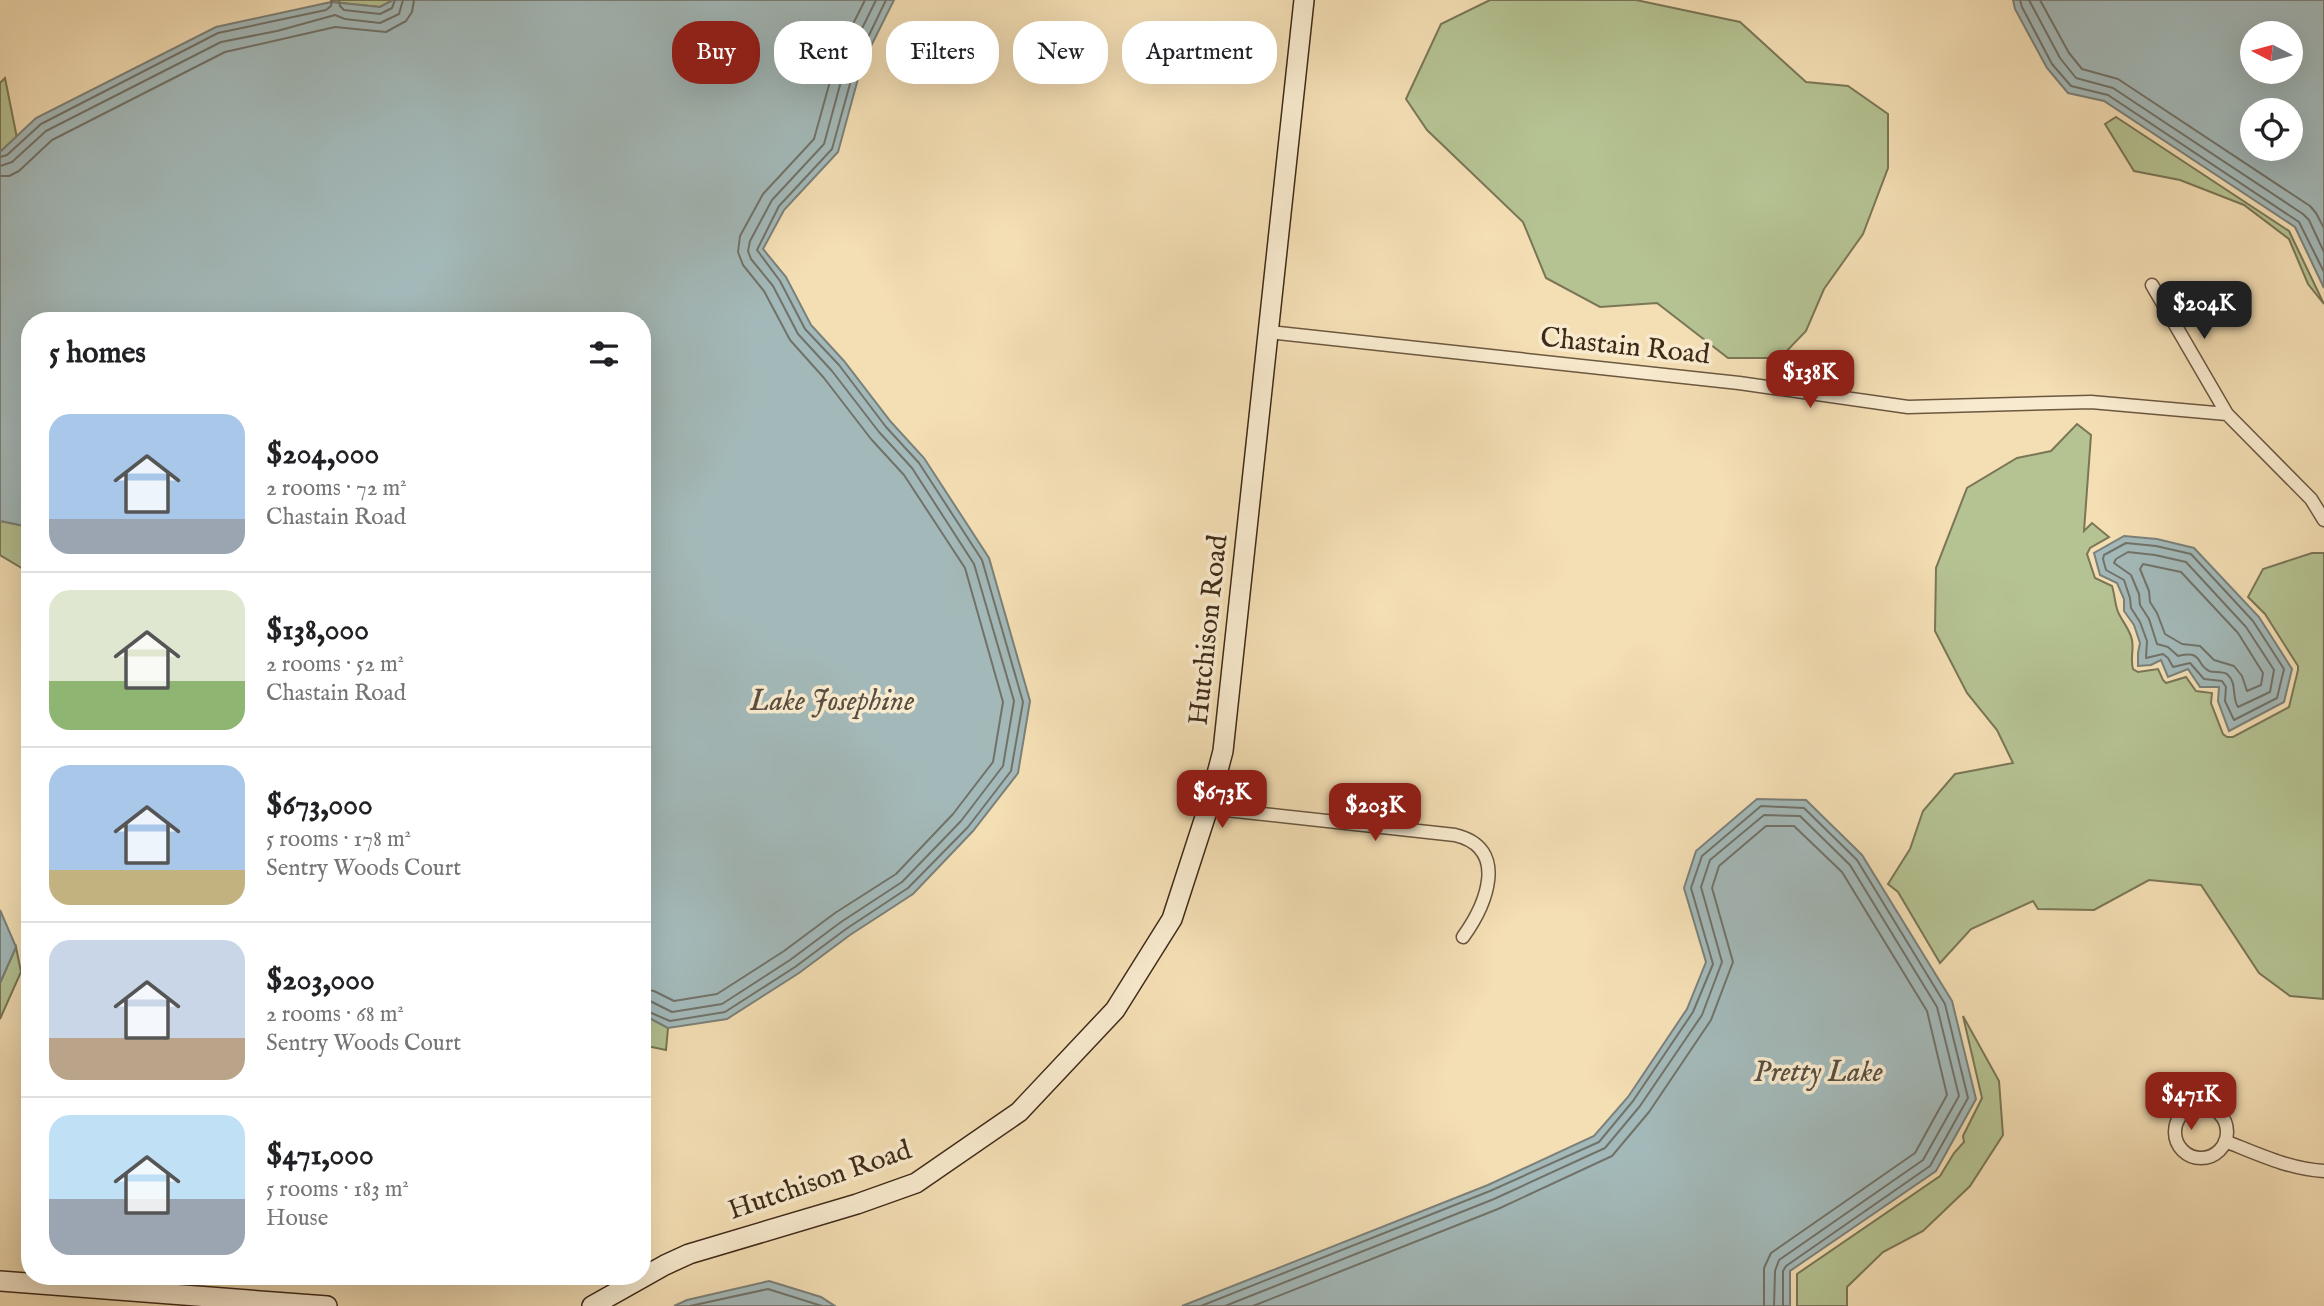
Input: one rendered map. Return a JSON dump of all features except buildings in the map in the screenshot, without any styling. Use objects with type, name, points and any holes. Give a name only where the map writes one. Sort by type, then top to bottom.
[{"type":"street","name":"Hutchison Road","points":[[651,1273],[689,1254],[857,1204],[916,1183],[1019,1112],[1115,1010],[1172,919],[1208,808],[1223,751],[1304,0]]},
{"type":"street","points":[[2152,285],[2227,414],[2311,499],[2324,520]]},
{"type":"street","name":"Chastain Road","points":[[1269,332],[1739,383],[1908,407],[2091,402],[2227,414]]},
{"type":"street","points":[[1208,808],[1469,838],[1485,854],[1489,867],[1482,902],[1463,937]]},
{"type":"street","points":[[2206,1106],[2215,1109],[2226,1123],[2225,1141],[2215,1154],[2199,1158],[2190,1156],[2183,1152],[2174,1137],[2177,1120],[2189,1108],[2206,1106]]},
{"type":"street","points":[[2225,1141],[2302,1169],[2324,1171]]},
{"type":"street","points":[[0,1281],[21,1281]]},
{"type":"street","points":[[120,1285],[327,1306]]},
{"type":"street","name":"Hutchison Road","points":[[592,1306],[629,1285]]},
{"type":"green space","points":[[331,0],[393,0],[380,7]]},
{"type":"green space","points":[[1490,0],[1636,0],[1740,22],[1806,82],[1848,86],[1888,114],[1888,168],[1863,234],[1824,289],[1806,331],[1780,358],[1728,358],[1657,303],[1600,307],[1546,278],[1523,222],[1427,130],[1406,99],[1441,24]]},
{"type":"green space","points":[[5,78],[17,138],[0,152],[0,83]]},
{"type":"green space","points":[[2116,117],[2289,231],[2324,304],[2308,284],[2289,239],[2244,205],[2180,180],[2134,171],[2105,124]]},
{"type":"green space","points":[[2077,424],[2091,435],[2084,531],[2092,523],[2109,537],[2090,548],[2087,554],[2095,578],[2112,586],[2118,611],[2132,640],[2133,669],[2138,672],[2158,669],[2166,683],[2186,677],[2196,691],[2212,693],[2211,703],[2223,734],[2227,737],[2233,737],[2289,707],[2298,670],[2265,614],[2248,597],[2263,569],[2312,553],[2324,553],[2323,999],[2290,996],[2259,973],[2201,885],[2149,880],[2094,910],[2038,909],[2033,901],[1971,929],[1940,963],[1898,892],[1888,884],[1910,849],[1923,811],[1955,774],[2013,763],[1997,730],[1967,693],[1935,631],[1936,568],[1967,488],[2017,458],[2051,451]]},
{"type":"green space","points":[[0,521],[21,525],[21,568],[0,555]]},
{"type":"green space","points":[[16,947],[21,972],[0,1019],[0,983]]},
{"type":"green space","points":[[1963,1016],[1999,1081],[2003,1135],[1970,1186],[1923,1231],[1883,1252],[1847,1287],[1847,1306],[1797,1306],[1797,1274],[1940,1176],[1964,1142],[1963,1136],[1982,1098]]},
{"type":"green space","points":[[651,1019],[668,1028],[666,1050],[651,1047]]},
{"type":"water","name":"Lake Josephine","points":[[393,0],[894,0],[872,44],[872,21],[774,21],[774,84],[857,84],[838,152],[784,210],[763,249],[786,277],[811,325],[924,458],[989,558],[1030,701],[1018,773],[973,831],[913,894],[727,1019],[668,1028],[651,1019],[651,312],[21,312],[21,525],[0,521],[0,152],[36,118],[216,27],[331,2],[380,7]]},
{"type":"water","points":[[2013,0],[2324,0],[2324,288],[2295,227],[2104,101],[2068,93],[2047,68],[2015,9]]},
{"type":"water","points":[[2124,536],[2157,539],[2194,548],[2259,617],[2292,669],[2284,702],[2229,731],[2218,701],[2219,687],[2200,687],[2188,669],[2168,677],[2161,660],[2151,665],[2138,666],[2140,643],[2134,625],[2124,611],[2124,599],[2117,583],[2100,575],[2094,553]]},
{"type":"water","name":"Pretty Lake","points":[[1757,799],[1806,800],[1862,855],[1952,1001],[1976,1099],[1936,1171],[1790,1271],[1790,1306],[1182,1306],[1488,1185],[1594,1136],[1628,1097],[1687,1009],[1706,962],[1684,888],[1696,851]]},
{"type":"water","points":[[0,910],[16,947],[0,983]]},
{"type":"water","points":[[769,1281],[821,1297],[835,1306],[674,1306],[687,1300]]}]
